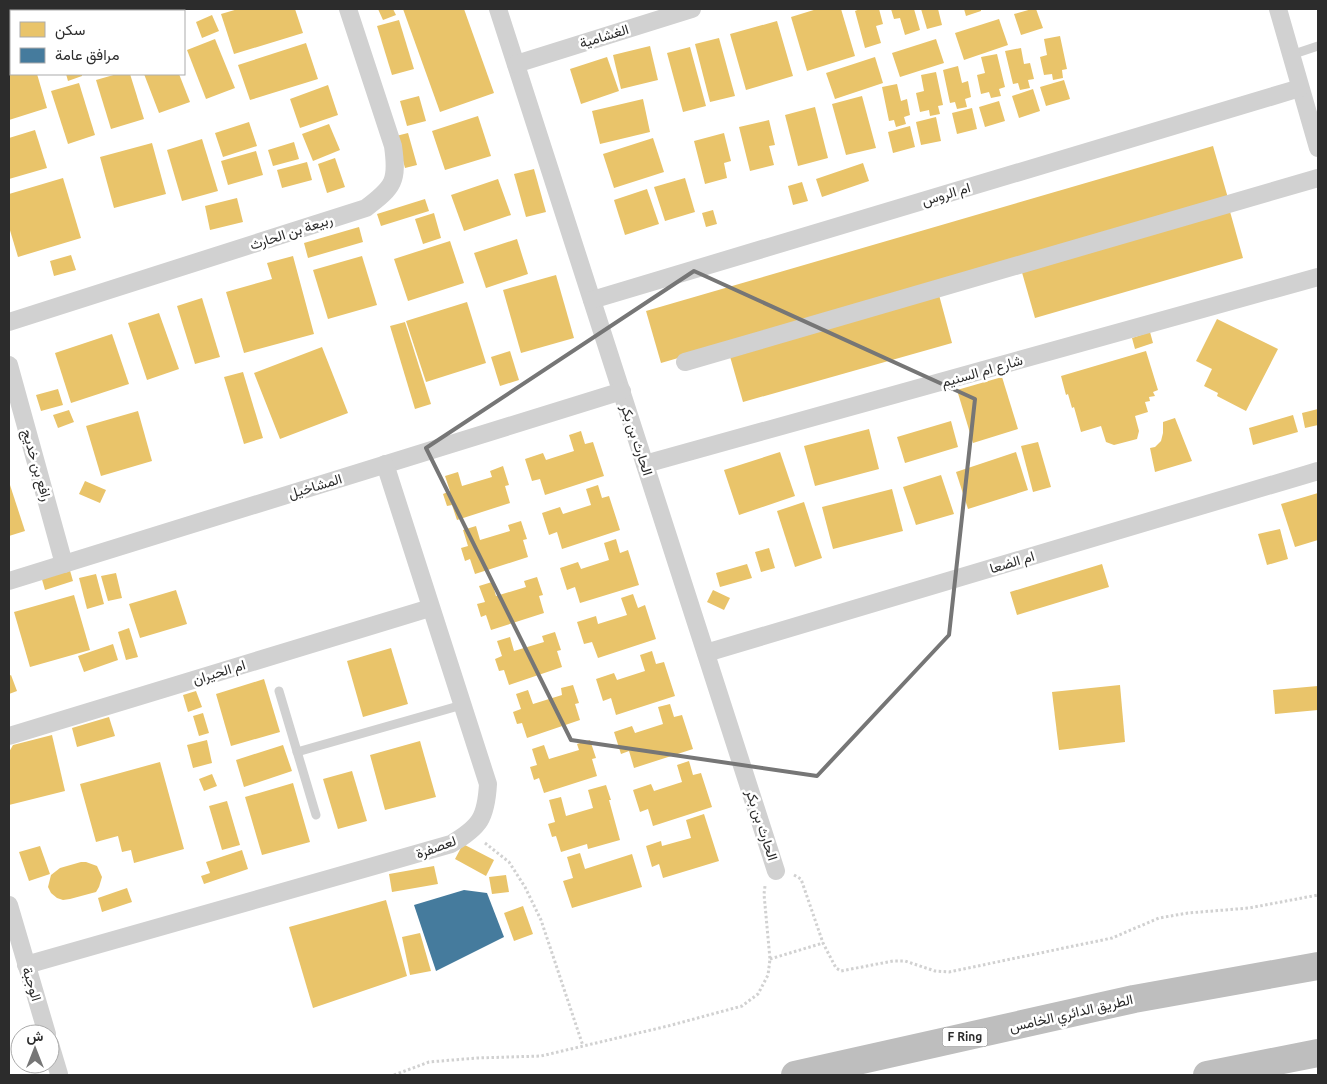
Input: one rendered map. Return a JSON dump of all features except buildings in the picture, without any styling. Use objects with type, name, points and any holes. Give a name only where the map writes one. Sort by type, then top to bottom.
[{"type":"highway","points":[[1134,999],[1318,955]]},
{"type":"highway","name":"الطريق الدائري الخامس","points":[[795,1075],[1134,999],[1318,966]]},
{"type":"highway","points":[[1207,1075],[1318,1053]]},
{"type":"street","name":"ربيعة بن الحارث","points":[[9,322],[366,208],[384,195],[394,180],[393,146],[348,9]]},
{"type":"street","name":"الحارث بن بكر","points":[[498,9],[776,871]]},
{"type":"street","name":"الغشامية","points":[[516,64],[692,9]]},
{"type":"street","points":[[1278,9],[1318,148]]},
{"type":"street","name":"ام الروس","points":[[592,300],[1300,88]]},
{"type":"street","points":[[685,362],[1318,178]]},
{"type":"street","name":"شارع ام السنيم","points":[[645,464],[1318,277]]},
{"type":"street","name":"رافع بن خديج","points":[[9,365],[64,564]]},
{"type":"street","name":"المشاخيل","points":[[9,581],[622,391]]},
{"type":"street","name":"لعصفرة","points":[[26,965],[451,844],[471,832],[487,805],[488,784],[385,464]]},
{"type":"street","name":"ام الضعا","points":[[706,653],[1318,471]]},
{"type":"street","name":"ام الحيران","points":[[9,736],[430,608]]},
{"type":"street","name":"الوجبة","points":[[9,905],[44,1024]]},
{"type":"lane","points":[[1292,55],[1318,46]]},
{"type":"lane","points":[[279,691],[316,815]]},
{"type":"lane","points":[[297,752],[462,705]]},
{"type":"path","points":[[471,832],[509,862],[525,887],[541,920],[583,1046]]},
{"type":"path","points":[[394,1075],[429,1062],[541,1056],[668,1026],[742,1006],[758,994],[768,975],[770,959],[764,894],[765,881],[776,871],[788,872],[801,879],[823,943],[836,968],[840,971],[905,960],[934,971],[949,972],[1112,938],[1159,918],[1188,913],[1249,908],[1318,895]]},
{"type":"path","points":[[770,959],[823,943]]},
{"type":"highlighted area","points":[[694,271],[975,399],[949,635],[817,776],[571,740],[426,448]]}]
